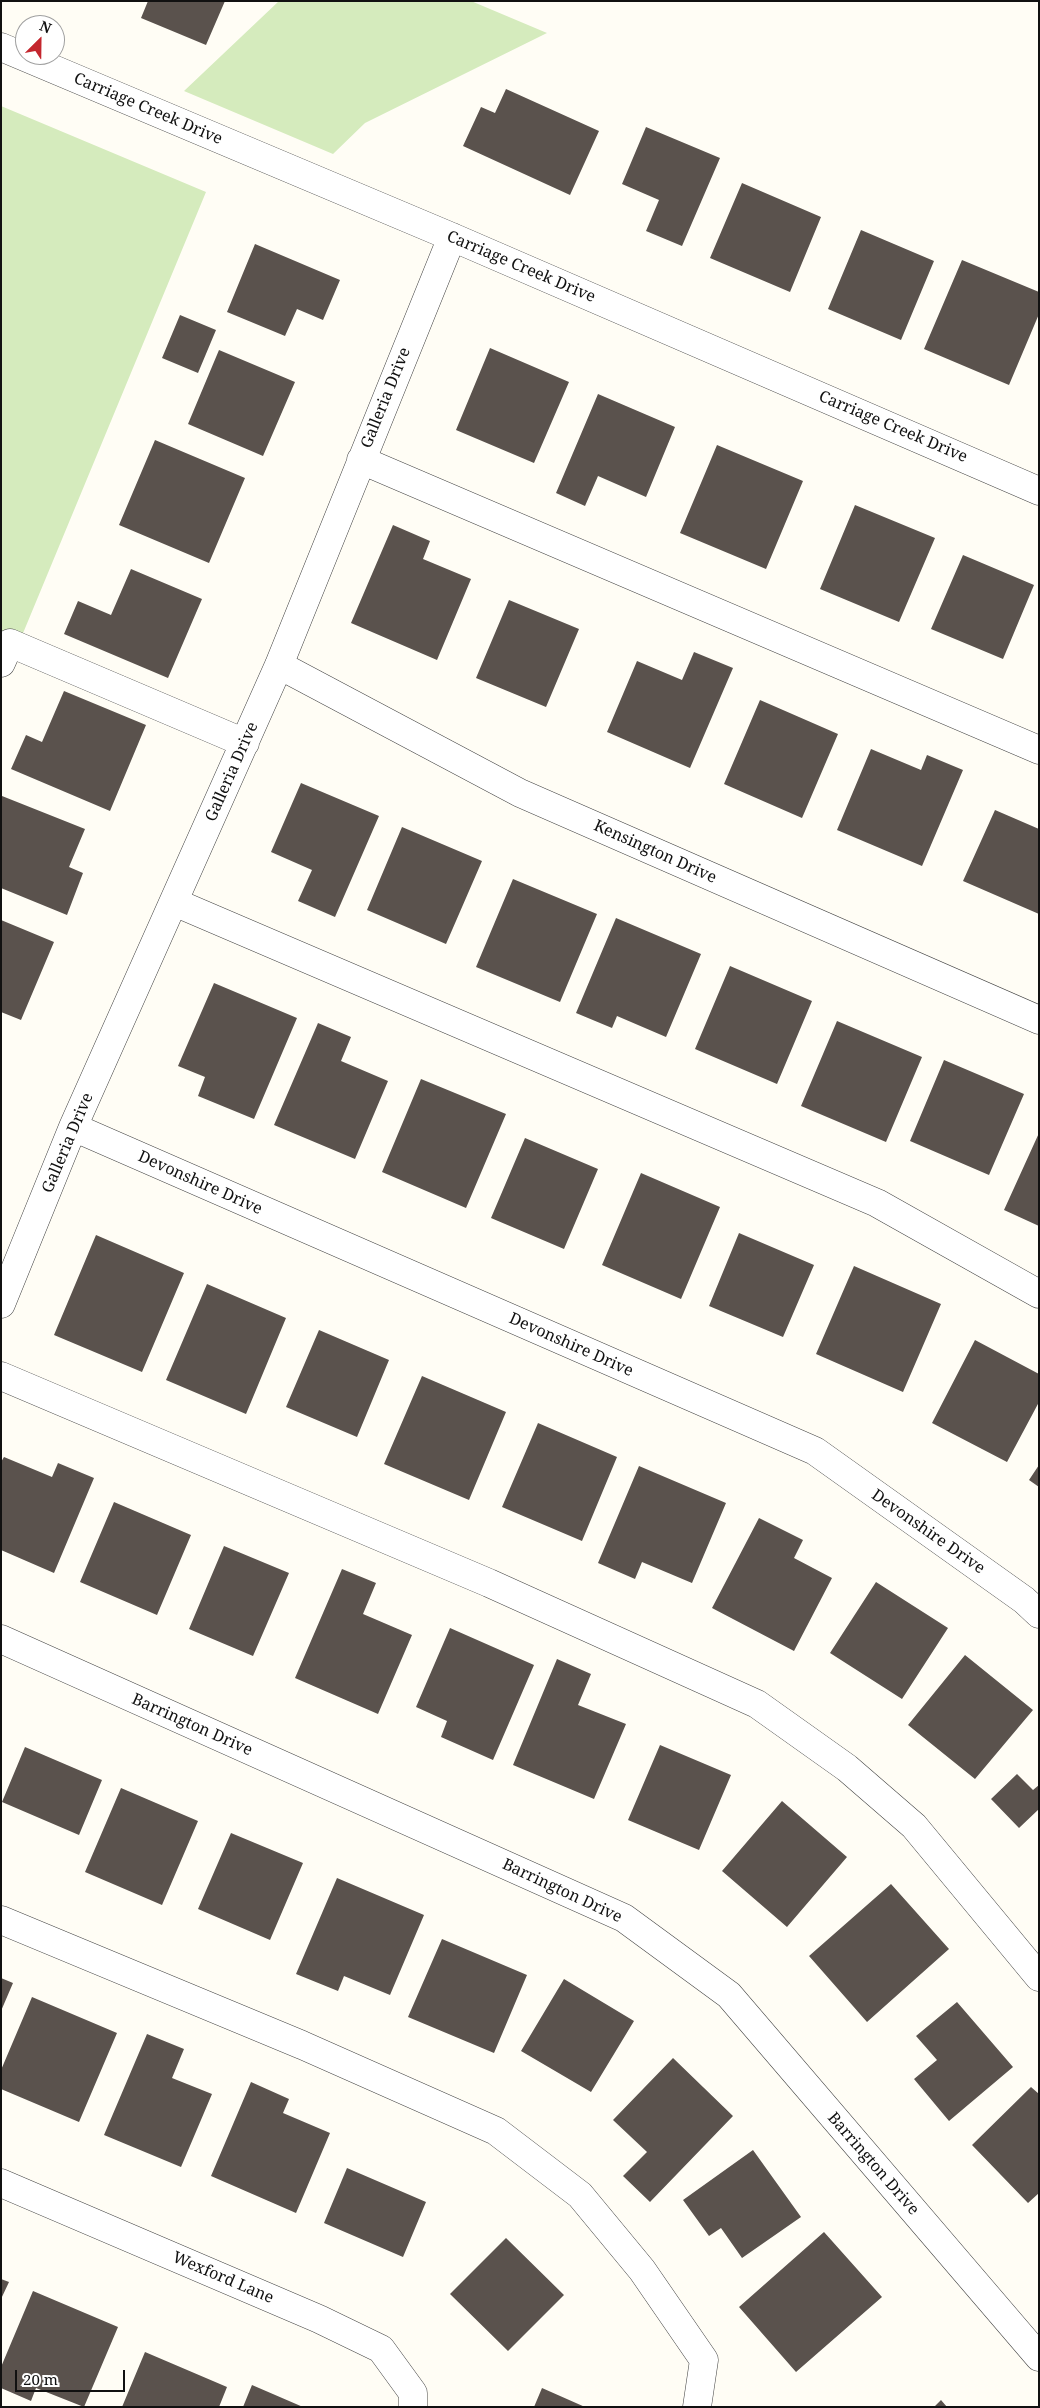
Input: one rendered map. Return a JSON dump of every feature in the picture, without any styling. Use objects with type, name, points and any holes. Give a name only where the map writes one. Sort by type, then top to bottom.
[{"type":"street","name":"Carriage Creek Drive","points":[[1,47],[452,237],[1039,491]]},
{"type":"street","name":"Galleria Drive","points":[[1,1304],[74,1128],[279,665],[452,237]]},
{"type":"street","points":[[361,460],[1039,750]]},
{"type":"street","points":[[1,663],[10,643],[245,743]]},
{"type":"street","name":"Kensington Drive","points":[[279,665],[520,793],[1039,1020]]},
{"type":"street","points":[[174,902],[877,1203],[1039,1294]]},
{"type":"street","name":"Devonshire Drive","points":[[74,1128],[815,1451],[1024,1600],[1039,1614]]},
{"type":"street","points":[[1,1376],[489,1583],[757,1704],[847,1768],[914,1826],[1039,1977]]},
{"type":"street","name":"Barrington Drive","points":[[1,1639],[624,1918],[729,1995],[1039,2356]]},
{"type":"street","points":[[1,1920],[302,2045],[496,2131],[580,2195],[642,2270],[704,2360],[697,2407]]},
{"type":"street","name":"Wexford Lane","points":[[1,2183],[319,2319],[381,2349],[413,2393],[413,2407]]},
{"type":"green space","points":[[279,1],[471,1],[547,33],[365,123],[333,154],[184,91]]},
{"type":"green space","points":[[1,106],[206,192],[21,638],[1,634]]},
{"type":"building","points":[[148,1],[225,1],[206,45],[141,18]]},
{"type":"building","points":[[506,89],[599,131],[570,195],[463,146],[481,107],[495,113]]},
{"type":"building","points":[[646,127],[720,158],[682,246],[646,231],[659,200],[622,184]]},
{"type":"building","points":[[742,183],[821,217],[790,292],[710,258]]},
{"type":"building","points":[[861,230],[934,261],[901,340],[828,309]]},
{"type":"building","points":[[255,244],[340,280],[323,320],[297,309],[285,336],[227,312]]},
{"type":"building","points":[[962,260],[1039,292],[1039,314],[1009,385],[924,349]]},
{"type":"building","points":[[180,315],[216,330],[198,373],[162,358]]},
{"type":"building","points":[[490,348],[569,382],[534,463],[456,430]]},
{"type":"building","points":[[219,350],[295,382],[263,456],[188,424]]},
{"type":"building","points":[[598,394],[675,427],[646,497],[598,476],[585,506],[556,493]]},
{"type":"building","points":[[155,440],[245,478],[209,563],[119,525]]},
{"type":"building","points":[[717,445],[803,481],[766,569],[680,533]]},
{"type":"building","points":[[855,505],[935,538],[899,622],[820,589]]},
{"type":"building","points":[[393,525],[430,541],[423,559],[471,579],[437,660],[351,623]]},
{"type":"building","points":[[963,555],[1034,585],[1003,659],[931,629]]},
{"type":"building","points":[[131,569],[202,599],[168,678],[64,634],[78,601],[111,615]]},
{"type":"building","points":[[509,600],[579,629],[546,707],[476,678]]},
{"type":"building","points":[[694,652],[733,668],[690,768],[607,732],[637,661],[682,680]]},
{"type":"building","points":[[64,691],[146,725],[110,811],[11,769],[26,735],[42,742]]},
{"type":"building","points":[[760,700],[838,734],[802,818],[724,784]]},
{"type":"building","points":[[871,749],[921,770],[927,755],[963,770],[922,866],[837,830]]},
{"type":"building","points":[[301,783],[379,816],[335,917],[298,901],[312,870],[271,852]]},
{"type":"building","points":[[2,796],[85,829],[69,867],[83,873],[67,915],[1,888]]},
{"type":"building","points":[[995,810],[1039,829],[1039,914],[963,881]]},
{"type":"building","points":[[402,827],[482,861],[446,944],[367,910]]},
{"type":"building","points":[[513,879],[597,914],[560,1002],[476,967]]},
{"type":"building","points":[[616,918],[701,954],[666,1037],[617,1016],[612,1028],[576,1013]]},
{"type":"building","points":[[1,920],[54,942],[21,1020],[1,1012]]},
{"type":"building","points":[[730,966],[812,1001],[777,1084],[695,1049]]},
{"type":"building","points":[[214,983],[297,1018],[254,1119],[198,1096],[205,1077],[178,1066]]},
{"type":"building","points":[[837,1021],[922,1057],[886,1142],[801,1106]]},
{"type":"building","points":[[318,1023],[351,1037],[341,1061],[388,1081],[355,1159],[274,1125]]},
{"type":"building","points":[[944,1060],[1024,1094],[989,1175],[910,1141]]},
{"type":"building","points":[[421,1079],[506,1114],[466,1208],[382,1172]]},
{"type":"building","points":[[1039,1133],[1039,1226],[1004,1210]]},
{"type":"building","points":[[525,1138],[598,1169],[564,1249],[491,1218]]},
{"type":"building","points":[[641,1173],[720,1207],[681,1299],[602,1265]]},
{"type":"building","points":[[739,1233],[814,1265],[783,1337],[709,1306]]},
{"type":"building","points":[[96,1235],[184,1273],[142,1372],[54,1335]]},
{"type":"building","points":[[854,1266],[941,1304],[903,1392],[816,1354]]},
{"type":"building","points":[[207,1284],[286,1318],[246,1414],[166,1380]]},
{"type":"building","points":[[319,1330],[389,1360],[357,1437],[286,1407]]},
{"type":"building","points":[[975,1340],[1039,1374],[1039,1402],[1007,1462],[932,1423]]},
{"type":"building","points":[[422,1376],[506,1412],[469,1500],[384,1464]]},
{"type":"building","points":[[538,1423],[617,1457],[582,1541],[502,1507]]},
{"type":"building","points":[[4,1457],[52,1477],[58,1463],[94,1478],[54,1573],[1,1550],[1,1462]]},
{"type":"building","points":[[1039,1465],[1039,1487],[1029,1480]]},
{"type":"building","points":[[639,1466],[726,1503],[692,1583],[642,1562],[635,1579],[598,1563]]},
{"type":"building","points":[[114,1502],[191,1535],[157,1615],[80,1582]]},
{"type":"building","points":[[759,1518],[803,1540],[794,1558],[832,1578],[794,1651],[712,1608]]},
{"type":"building","points":[[224,1546],[289,1573],[253,1656],[189,1629]]},
{"type":"building","points":[[342,1569],[376,1583],[363,1614],[412,1635],[378,1714],[295,1678]]},
{"type":"building","points":[[876,1582],[948,1628],[902,1699],[830,1653]]},
{"type":"building","points":[[450,1628],[534,1665],[493,1760],[441,1737],[447,1721],[416,1707]]},
{"type":"building","points":[[965,1655],[1033,1710],[975,1779],[908,1725]]},
{"type":"building","points":[[557,1659],[591,1674],[578,1705],[626,1724],[594,1799],[513,1765]]},
{"type":"building","points":[[660,1745],[731,1775],[699,1850],[628,1820]]},
{"type":"building","points":[[25,1747],[102,1780],[79,1835],[2,1802]]},
{"type":"building","points":[[1017,1774],[1033,1790],[1039,1785],[1039,1809],[1019,1828],[991,1799]]},
{"type":"building","points":[[121,1788],[198,1821],[162,1905],[85,1872]]},
{"type":"building","points":[[782,1801],[847,1857],[787,1927],[722,1871]]},
{"type":"building","points":[[231,1833],[303,1863],[270,1940],[198,1909]]},
{"type":"building","points":[[337,1878],[424,1915],[390,1995],[344,1976],[338,1991],[296,1974]]},
{"type":"building","points":[[891,1884],[949,1949],[867,2022],[809,1956]]},
{"type":"building","points":[[442,1939],[527,1975],[494,2053],[408,2017]]},
{"type":"building","points":[[1,1978],[13,1983],[1,2011]]},
{"type":"building","points":[[564,1979],[634,2021],[591,2092],[521,2051]]},
{"type":"building","points":[[32,1997],[117,2033],[79,2122],[1,2089],[1,2070]]},
{"type":"building","points":[[957,2002],[1013,2067],[949,2121],[914,2079],[937,2060],[916,2036]]},
{"type":"building","points":[[147,2034],[184,2049],[172,2078],[212,2094],[181,2167],[104,2135]]},
{"type":"building","points":[[673,2058],[733,2116],[650,2202],[623,2176],[647,2152],[613,2120]]},
{"type":"building","points":[[251,2082],[289,2099],[283,2113],[330,2133],[296,2213],[211,2176]]},
{"type":"building","points":[[1031,2087],[1039,2094],[1039,2193],[1028,2203],[972,2145]]},
{"type":"building","points":[[753,2150],[801,2217],[742,2258],[721,2228],[709,2236],[683,2200]]},
{"type":"building","points":[[347,2168],[426,2202],[403,2257],[324,2223]]},
{"type":"building","points":[[824,2232],[882,2297],[796,2372],[739,2307]]},
{"type":"building","points":[[506,2238],[564,2295],[508,2351],[450,2294]]},
{"type":"building","points":[[1,2279],[9,2282],[1,2299]]},
{"type":"building","points":[[33,2291],[118,2327],[84,2407],[36,2388],[31,2401],[1,2388],[1,2367]]},
{"type":"building","points":[[145,2352],[227,2387],[219,2407],[122,2407]]},
{"type":"building","points":[[252,2385],[303,2407],[243,2407]]},
{"type":"building","points":[[542,2388],[585,2407],[534,2407]]},
{"type":"building","points":[[941,2400],[947,2407],[934,2407]]}]
